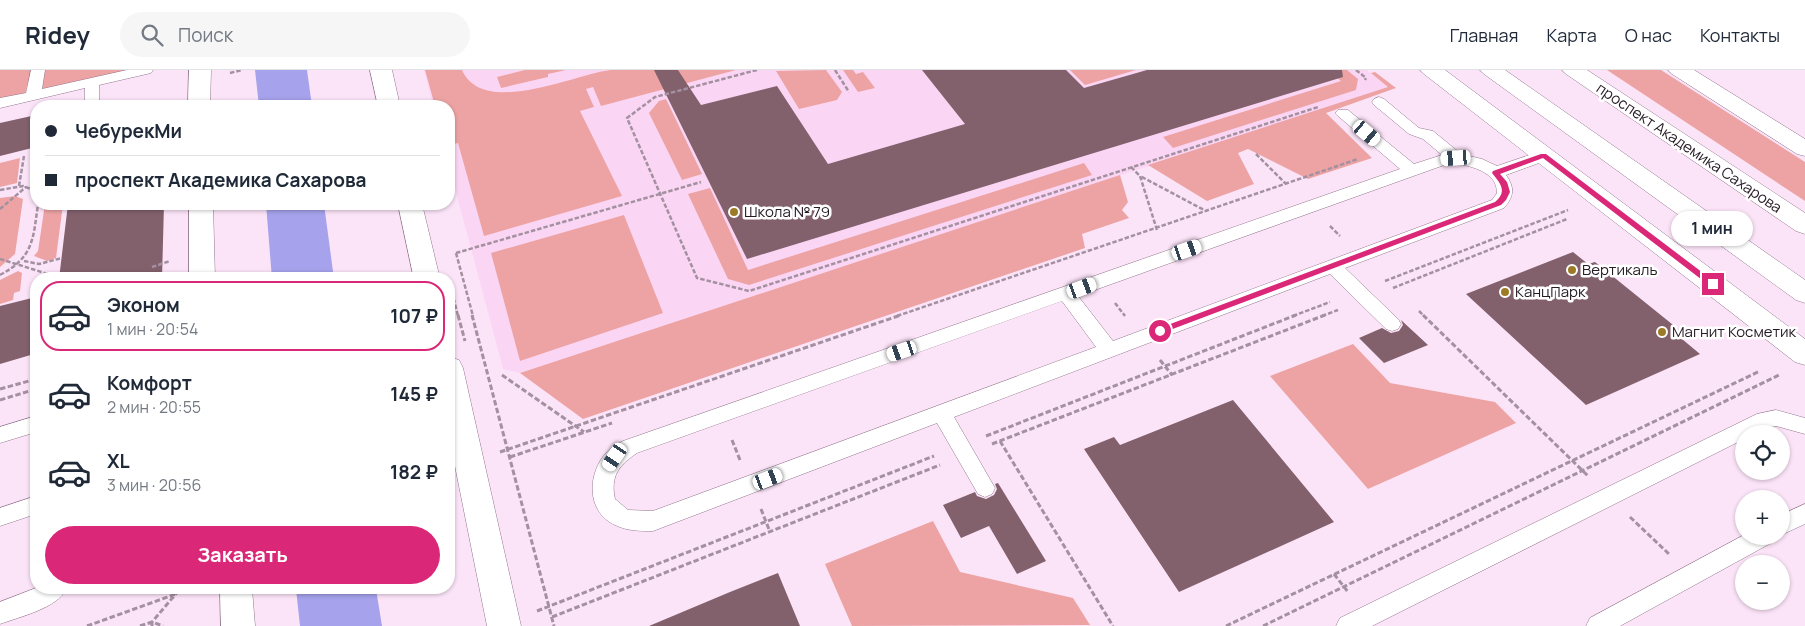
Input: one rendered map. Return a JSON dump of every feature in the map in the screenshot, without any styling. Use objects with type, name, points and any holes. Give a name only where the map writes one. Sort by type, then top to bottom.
[{"type":"street","points":[[381,70],[388,100]]},
{"type":"street","points":[[1431,70],[1805,354]]},
{"type":"street","points":[[1491,70],[1805,293]]},
{"type":"street","name":"проспект Академика Сахарова","points":[[1573,70],[1805,225]]},
{"type":"street","points":[[1679,70],[1805,149]]},
{"type":"street","points":[[200,100],[206,75]]},
{"type":"street","points":[[201,210],[202,272]]},
{"type":"street","points":[[411,210],[425,270]]},
{"type":"street","points":[[455,390],[517,620]]},
{"type":"street","points":[[236,594],[238,626]]},
{"type":"lane","points":[[33,95],[38,70]]},
{"type":"lane","points":[[0,103],[146,70]]},
{"type":"lane","points":[[92,82],[92,100]]},
{"type":"lane","points":[[1379,102],[1414,131],[1428,135],[1456,158]]},
{"type":"lane","points":[[1343,113],[1412,171]]},
{"type":"lane","points":[[1382,146],[1414,131]]},
{"type":"lane","points":[[1495,173],[1544,155]]},
{"type":"lane","points":[[1456,158],[1483,164],[1503,182],[1506,192],[1504,199],[1498,204],[942,414],[652,521],[636,521],[621,518],[610,510],[602,498],[602,483],[607,468],[615,457],[630,447],[1412,171],[1446,159],[1456,158]]},
{"type":"lane","points":[[1332,266],[1392,324]]},
{"type":"lane","points":[[1066,293],[1108,350]]},
{"type":"lane","points":[[942,414],[986,488]]},
{"type":"lane","points":[[1348,626],[1764,420],[1776,418],[1805,426]]},
{"type":"lane","points":[[0,435],[30,426]]},
{"type":"lane","points":[[0,517],[30,508]]},
{"type":"lane","points":[[1790,521],[1805,513]]},
{"type":"lane","points":[[1598,626],[1746,545]]},
{"type":"lane","points":[[0,613],[42,598],[48,594]]},
{"type":"path","points":[[757,70],[655,97],[627,118],[697,278],[749,291],[1323,106]]},
{"type":"path","points":[[835,70],[849,92]]},
{"type":"path","points":[[1356,70],[1366,78],[1363,86]]},
{"type":"path","points":[[494,454],[1286,184],[1382,146]]},
{"type":"path","points":[[1256,154],[1402,295]]},
{"type":"path","points":[[19,186],[24,156]]},
{"type":"path","points":[[1131,167],[1140,176],[1211,214]]},
{"type":"path","points":[[1140,176],[1159,236]]},
{"type":"path","points":[[425,270],[456,252],[701,182]]},
{"type":"path","points":[[0,190],[19,186],[30,188]]},
{"type":"path","points":[[0,209],[26,186]]},
{"type":"path","points":[[552,617],[964,450],[1000,441],[1362,295],[1386,280],[1576,208]]},
{"type":"path","points":[[0,275],[19,265],[30,254],[37,210]]},
{"type":"path","points":[[517,620],[549,606],[964,450],[1362,295],[1394,288],[1567,219]]},
{"type":"path","points":[[456,252],[554,626]]},
{"type":"path","points":[[24,261],[39,264],[62,258]]},
{"type":"path","points":[[0,259],[42,272]]},
{"type":"path","points":[[152,267],[174,260]]},
{"type":"path","points":[[1416,309],[1691,575]]},
{"type":"path","points":[[1226,626],[1760,371]]},
{"type":"path","points":[[1263,626],[1787,371]]},
{"type":"path","points":[[502,375],[584,432]]},
{"type":"path","points":[[0,389],[30,381]]},
{"type":"path","points":[[0,400],[30,391]]},
{"type":"path","points":[[1000,441],[1113,626]]},
{"type":"path","points":[[87,626],[168,594]]},
{"type":"path","points":[[152,624],[174,594]]},
{"type":"path","points":[[140,626],[152,624],[163,626]]},
{"type":"shaded area","points":[[0,70],[130,70],[0,99]]},
{"type":"shaded area","name":"Школа № 79","points":[[424,70],[1367,70],[1389,87],[520,373],[503,369],[455,189],[455,100],[432,100]]},
{"type":"shaded area","points":[[425,70],[462,70],[473,84],[489,91],[509,92],[531,89],[611,70],[736,70],[601,106],[593,87],[586,89],[594,107],[580,111],[622,196],[484,236],[458,143],[455,144],[455,100],[433,100]]},
{"type":"shaded area","points":[[525,70],[566,70],[548,74],[548,77],[501,88],[497,77]]},
{"type":"shaded area","points":[[826,70],[842,92],[837,100],[799,109],[776,71]]},
{"type":"shaded area","points":[[843,70],[853,70],[856,74],[863,72],[875,88],[858,92]]},
{"type":"shaded area","points":[[1070,70],[1136,70],[1085,85]]},
{"type":"shaded area","points":[[1328,70],[1347,70],[1358,79],[1356,90],[1173,148],[1163,137],[1341,81]]},
{"type":"shaded area","points":[[1607,70],[1661,70],[1805,162],[1805,201]]},
{"type":"shaded area","points":[[1375,72],[1396,88],[1326,113],[1372,158],[1308,179],[1248,149],[1238,153],[1254,184],[1207,201],[1148,165],[1388,87],[1371,73]]},
{"type":"shaded area","points":[[666,99],[702,174],[682,180],[649,113],[659,101]]},
{"type":"shaded area","points":[[20,158],[17,183],[0,187],[0,163]]},
{"type":"shaded area","points":[[1084,163],[1092,175],[749,285],[728,279],[688,194],[710,188],[748,270]]},
{"type":"shaded area","points":[[1120,175],[1128,202],[1122,210],[1129,218],[1082,234],[1085,248],[583,419],[520,373]]},
{"type":"shaded area","points":[[15,196],[23,199],[15,254],[0,267],[0,198]]},
{"type":"shaded area","points":[[44,210],[62,210],[56,258],[47,261],[34,256],[38,251]]},
{"type":"shaded area","points":[[624,215],[663,313],[520,361],[491,253]]},
{"type":"shaded area","points":[[18,271],[22,273],[20,291],[14,293],[13,300],[0,304],[0,280]]},
{"type":"shaded area","points":[[1353,344],[1390,383],[1495,402],[1516,423],[1368,489],[1270,376]]},
{"type":"shaded area","points":[[933,521],[960,572],[1073,598],[1090,625],[852,626],[825,564]]},
{"type":"building","points":[[654,70],[678,70],[701,105],[777,86],[828,164],[965,124],[922,70],[1066,70],[1084,88],[1147,70],[1342,70],[1343,77],[747,259]]},
{"type":"building","points":[[30,116],[30,148],[0,156],[0,123]]},
{"type":"building","points":[[67,210],[164,210],[162,272],[60,272]]},
{"type":"building","points":[[1573,252],[1588,264],[1595,262],[1688,337],[1682,339],[1700,354],[1586,405],[1466,294]]},
{"type":"building","points":[[30,298],[30,355],[0,364],[0,306]]},
{"type":"building","points":[[1401,320],[1428,345],[1384,363],[1359,338],[1382,328],[1391,333],[1399,331],[1403,325]]},
{"type":"building","points":[[1233,400],[1334,522],[1179,592],[1084,449],[1114,437],[1120,445]]},
{"type":"building","points":[[998,483],[1046,561],[1017,574],[989,526],[961,538],[943,505],[975,492],[977,496],[986,499],[994,495],[997,489],[995,484]]},
{"type":"building","points":[[778,573],[800,626],[649,626],[730,592]]},
{"type":"waterway","points":[[281,70],[284,100]]},
{"type":"waterway","points":[[296,210],[302,272]]},
{"type":"waterway","points":[[337,594],[341,626]]},
{"type":"place","name":"Школа № 79","points":[[734,212]]},
{"type":"place","name":"Вертикаль","points":[[1572,270]]},
{"type":"place","name":"КанцПарк","points":[[1505,292]]},
{"type":"place","name":"Магнит Косметик","points":[[1662,332]]},
{"type":"route","points":[[1160,331],[1498,204],[1504,199],[1506,192],[1503,182],[1495,173],[1544,155],[1713,284]]}]
